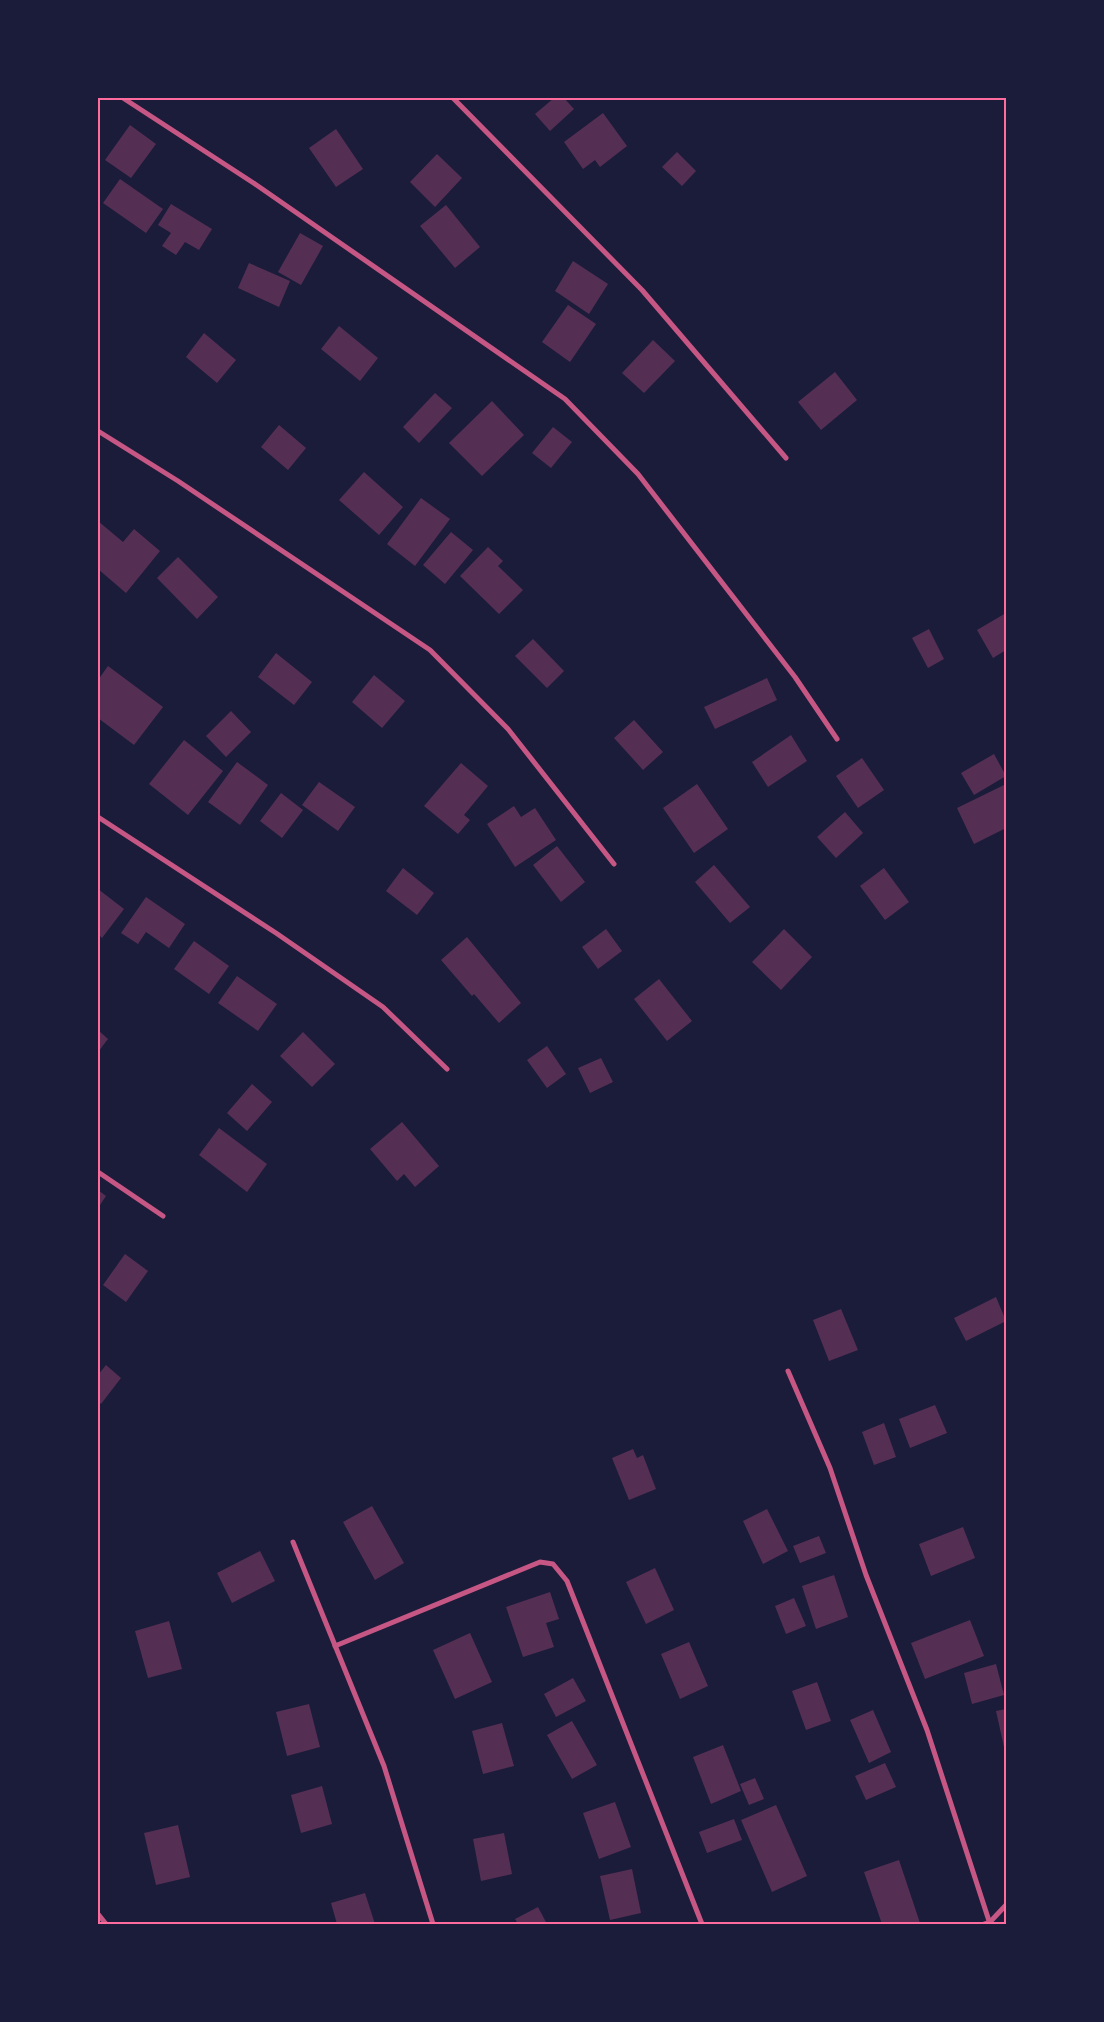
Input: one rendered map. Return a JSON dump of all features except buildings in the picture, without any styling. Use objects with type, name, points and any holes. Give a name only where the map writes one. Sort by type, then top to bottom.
[{"type":"street","points":[[123,98],[255,184],[566,399],[638,474],[795,677],[837,739]]},
{"type":"street","points":[[453,98],[642,290],[786,458]]},
{"type":"street","points":[[98,431],[178,481],[430,650],[508,729],[614,864]]},
{"type":"street","points":[[98,817],[276,933],[383,1007],[447,1069]]},
{"type":"street","points":[[98,1172],[163,1216]]},
{"type":"street","points":[[788,1372],[830,1468],[866,1575],[928,1730],[988,1924]]},
{"type":"street","points":[[293,1542],[384,1766],[433,1924]]},
{"type":"street","points":[[335,1646],[540,1562],[553,1564],[567,1581],[702,1924]]},
{"type":"street","points":[[988,1924],[1006,1904]]},
{"type":"street","points":[[98,1914],[106,1924]]}]
